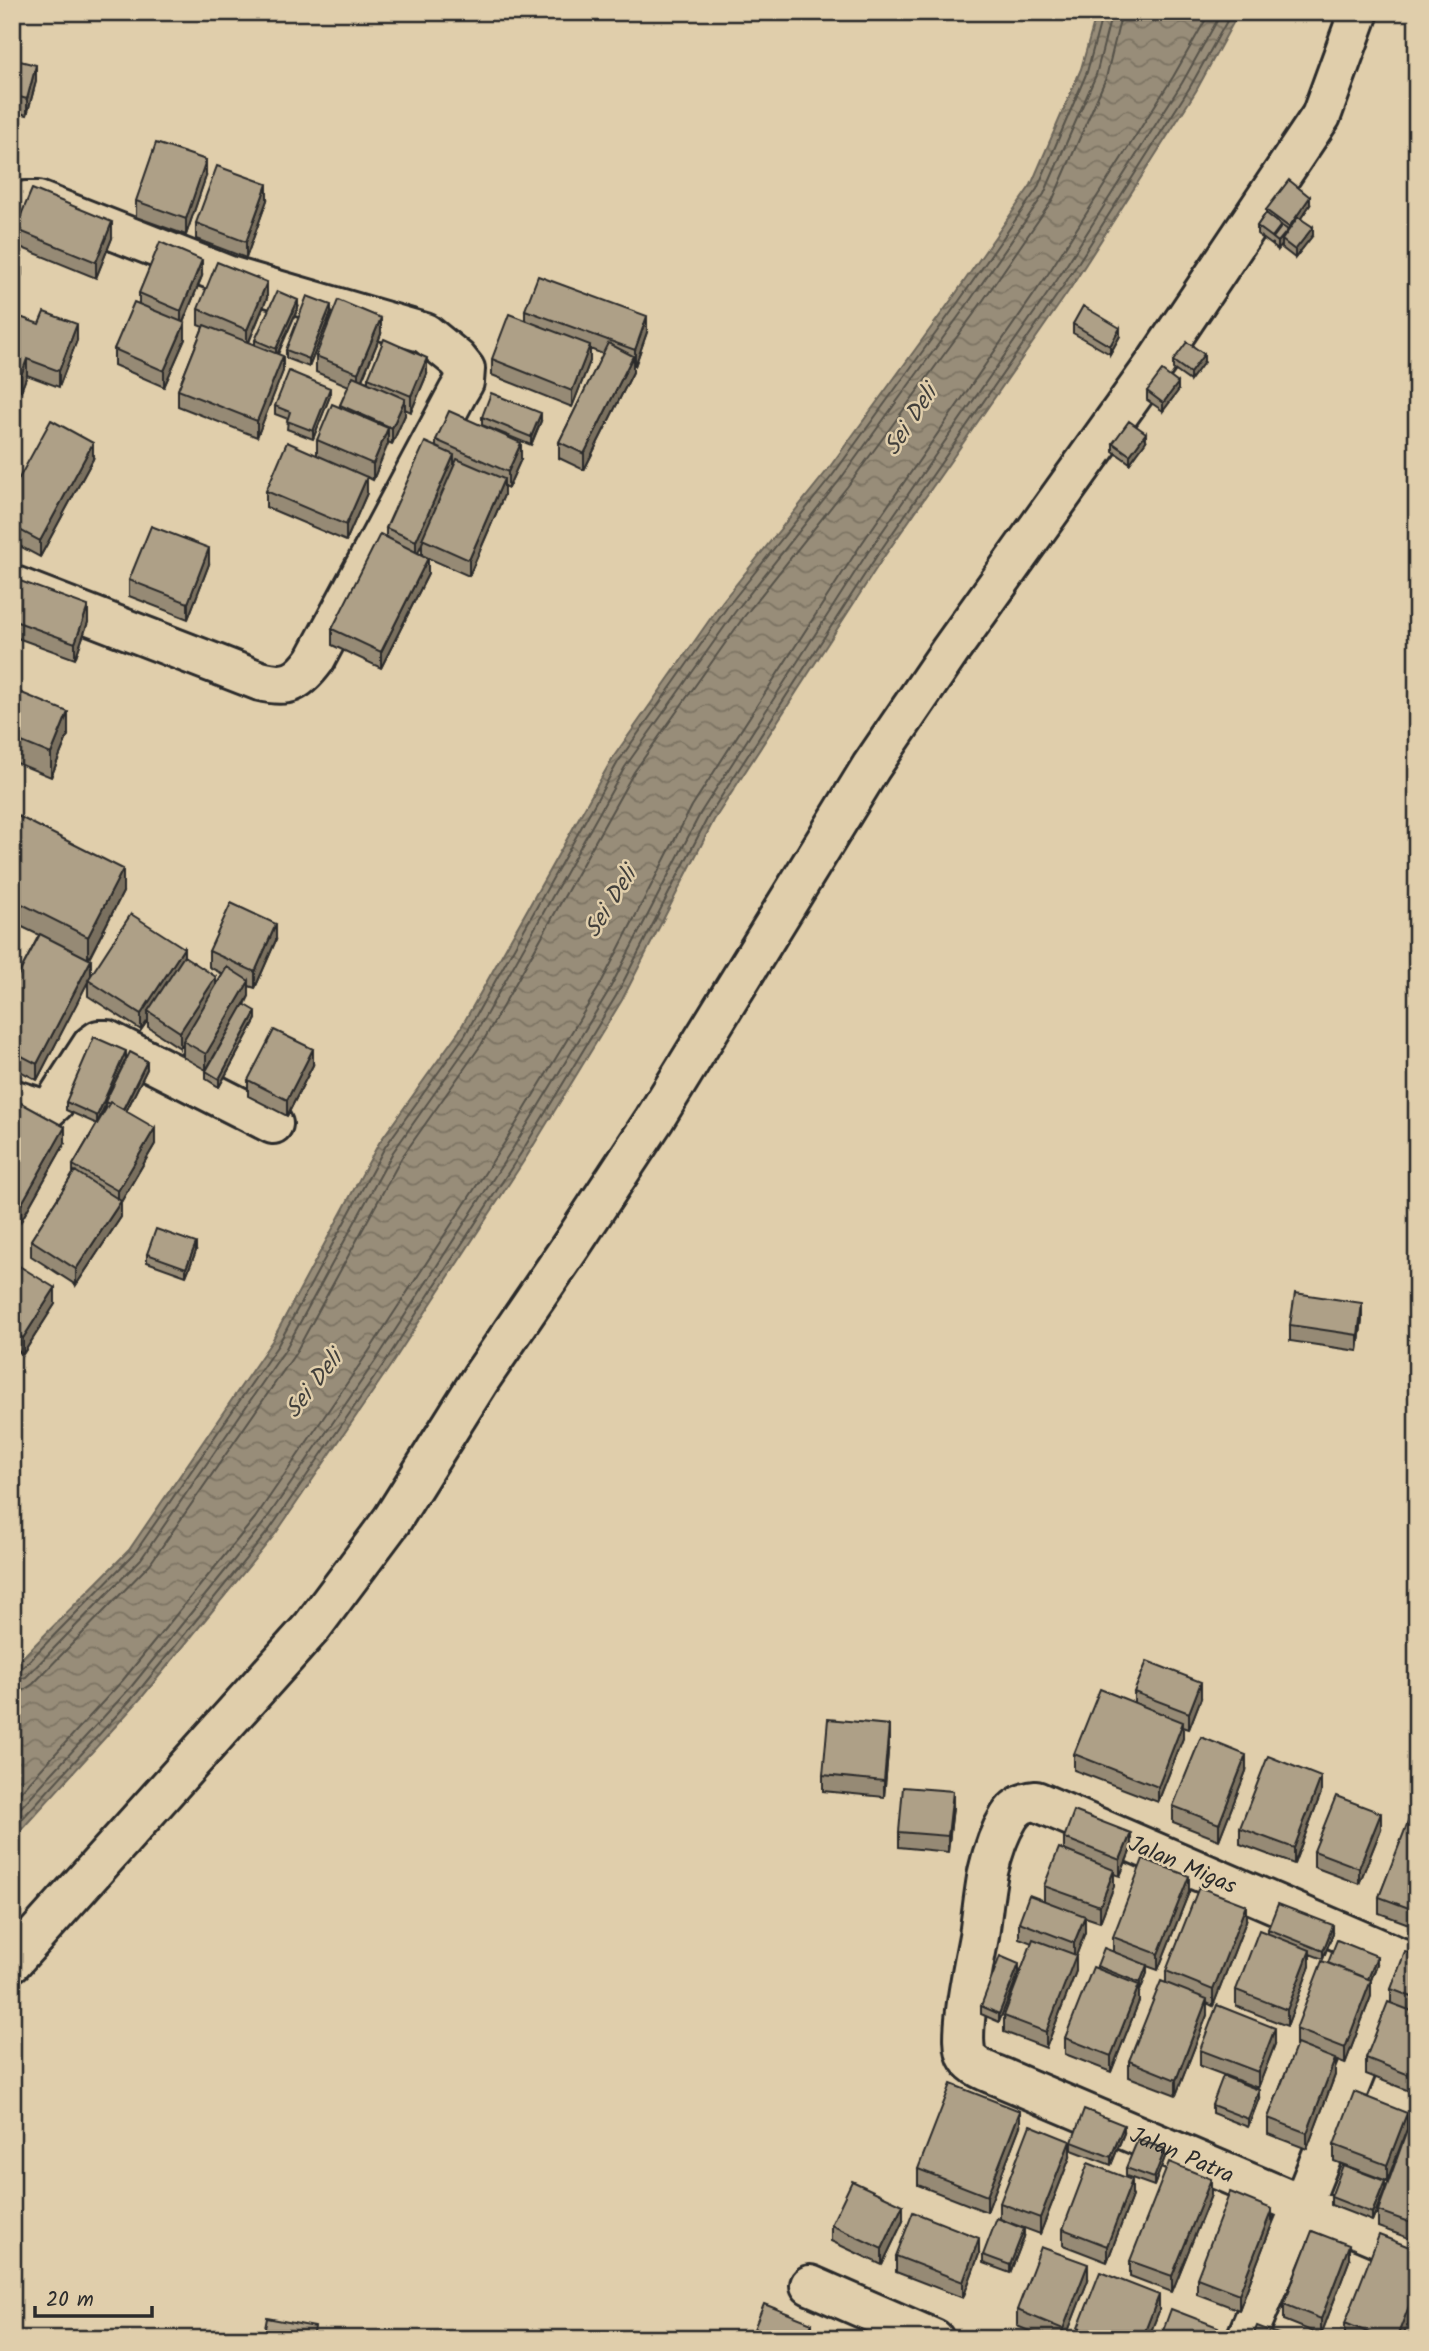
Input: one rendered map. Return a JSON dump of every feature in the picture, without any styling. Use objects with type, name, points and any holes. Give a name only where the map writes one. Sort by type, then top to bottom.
[{"type":"street","points":[[12,1962],[312,1627],[392,1520],[481,1378],[654,1120],[871,767],[1157,361],[1321,116],[1359,12]]},
{"type":"street","points":[[12,211],[26,201],[38,201],[229,276],[425,333],[465,369],[464,382],[315,660],[304,675],[292,683],[276,685],[260,681],[12,585]]},
{"type":"street","points":[[12,1099],[46,1110],[55,1102],[92,1045],[99,1040],[107,1040],[273,1124]]},
{"type":"street","name":"Jalan Migas","points":[[982,1915],[988,1872],[1009,1817],[1026,1801],[1035,1801],[1409,1961]]},
{"type":"street","name":"Jalan Patra","points":[[982,1915],[966,2006],[964,2046],[967,2058],[978,2067],[1417,2254]]},
{"type":"street","points":[[1246,2339],[1409,1961]]},
{"type":"street","points":[[810,2285],[934,2339]]},
{"type":"water","name":"Sei Deli","points":[[1097,12],[1239,12],[1196,91],[1070,289],[881,561],[714,820],[622,1000],[527,1156],[391,1365],[276,1533],[142,1697],[12,1840],[12,1668],[129,1550],[272,1341],[379,1143],[459,1031],[612,759],[722,602],[826,472],[1031,185],[1081,69]]},
{"type":"building","points":[[12,59],[36,65],[27,99],[12,95]]},
{"type":"building","points":[[156,143],[206,160],[186,219],[136,201]]},
{"type":"building","points":[[217,166],[267,184],[246,242],[196,223]]},
{"type":"building","points":[[1289,180],[1310,197],[1289,227],[1266,210]]},
{"type":"building","points":[[32,189],[112,222],[96,262],[15,229]]},
{"type":"building","points":[[1266,213],[1281,225],[1272,237],[1257,226]]},
{"type":"building","points":[[1298,217],[1313,227],[1295,250],[1282,240]]},
{"type":"building","points":[[1282,226],[1288,230],[1278,242],[1273,238]]},
{"type":"building","points":[[160,242],[202,260],[181,311],[139,293]]},
{"type":"building","points":[[12,254],[22,259],[12,277]]},
{"type":"building","points":[[217,262],[267,282],[247,330],[198,309]]},
{"type":"building","points":[[538,276],[647,316],[635,350],[525,310]]},
{"type":"building","points":[[277,291],[298,300],[276,349],[255,340]]},
{"type":"building","points":[[307,296],[331,305],[309,359],[286,350]]},
{"type":"building","points":[[338,300],[381,318],[358,373],[316,356]]},
{"type":"building","points":[[134,302],[185,323],[164,371],[114,349]]},
{"type":"building","points":[[1083,306],[1120,328],[1110,346],[1073,324]]},
{"type":"building","points":[[44,312],[77,324],[59,371],[27,359],[21,375],[12,372],[12,314],[39,324]]},
{"type":"building","points":[[509,314],[590,345],[572,391],[492,359]]},
{"type":"building","points":[[204,325],[283,356],[257,421],[178,390]]},
{"type":"building","points":[[384,339],[427,358],[411,396],[368,378]]},
{"type":"building","points":[[1187,342],[1204,354],[1190,373],[1173,361]]},
{"type":"building","points":[[608,343],[633,356],[584,454],[559,442]]},
{"type":"building","points":[[289,371],[330,388],[313,431],[287,421],[290,412],[275,406]]},
{"type":"building","points":[[1162,371],[1178,383],[1163,403],[1147,391]]},
{"type":"building","points":[[353,376],[405,399],[392,428],[340,405]]},
{"type":"building","points":[[491,393],[541,413],[531,437],[482,417]]},
{"type":"building","points":[[332,404],[388,428],[373,464],[317,440]]},
{"type":"building","points":[[449,411],[521,443],[508,472],[436,440]]},
{"type":"building","points":[[51,420],[93,443],[40,541],[12,526],[12,491]]},
{"type":"building","points":[[1129,421],[1146,433],[1130,455],[1113,443]]},
{"type":"building","points":[[287,442],[367,477],[346,525],[266,491]]},
{"type":"building","points":[[425,442],[454,455],[416,541],[386,528]]},
{"type":"building","points":[[457,459],[504,479],[469,560],[422,539]]},
{"type":"building","points":[[151,526],[209,548],[188,603],[129,580]]},
{"type":"building","points":[[380,534],[428,558],[381,652],[332,629]]},
{"type":"building","points":[[12,578],[88,606],[75,643],[12,620]]},
{"type":"building","points":[[12,689],[68,712],[51,754],[12,738]]},
{"type":"building","points":[[16,815],[123,869],[88,937],[12,899],[12,823]]},
{"type":"building","points":[[231,903],[276,924],[255,972],[209,951]]},
{"type":"building","points":[[131,914],[184,948],[141,1014],[88,980]]},
{"type":"building","points":[[12,929],[19,932],[12,946]]},
{"type":"building","points":[[40,934],[91,960],[37,1064],[12,1051],[12,987]]},
{"type":"building","points":[[184,956],[216,977],[180,1032],[148,1011]]},
{"type":"building","points":[[227,967],[249,981],[206,1054],[183,1041]]},
{"type":"building","points":[[244,1004],[256,1011],[219,1079],[206,1071]]},
{"type":"building","points":[[274,1030],[313,1049],[287,1100],[248,1080]]},
{"type":"building","points":[[94,1037],[126,1051],[97,1116],[66,1102]]},
{"type":"building","points":[[130,1052],[147,1061],[123,1109],[105,1102]]},
{"type":"building","points":[[12,1098],[65,1127],[21,1205],[12,1200]]},
{"type":"building","points":[[110,1102],[155,1128],[118,1191],[73,1165]]},
{"type":"building","points":[[75,1171],[121,1201],[76,1269],[31,1240]]},
{"type":"building","points":[[156,1229],[196,1243],[186,1268],[147,1254]]},
{"type":"building","points":[[16,1264],[55,1288],[23,1338],[12,1331],[12,1270]]},
{"type":"building","points":[[1295,1293],[1362,1303],[1358,1335],[1290,1325]]},
{"type":"building","points":[[1147,1661],[1201,1682],[1189,1713],[1134,1692]]},
{"type":"building","points":[[1100,1689],[1183,1722],[1158,1787],[1074,1754]]},
{"type":"building","points":[[828,1719],[889,1725],[884,1781],[823,1775]]},
{"type":"building","points":[[1201,1737],[1246,1755],[1219,1824],[1173,1806]]},
{"type":"building","points":[[1268,1756],[1321,1777],[1294,1848],[1240,1828]]},
{"type":"building","points":[[903,1787],[953,1791],[948,1836],[899,1832]]},
{"type":"building","points":[[1336,1796],[1381,1813],[1359,1868],[1314,1851]]},
{"type":"building","points":[[1415,1804],[1417,1805],[1417,1911],[1379,1897]]},
{"type":"building","points":[[1074,1811],[1131,1833],[1120,1860],[1064,1838]]},
{"type":"building","points":[[1059,1848],[1114,1870],[1100,1906],[1044,1886]]},
{"type":"building","points":[[1143,1859],[1189,1876],[1158,1954],[1113,1937]]},
{"type":"building","points":[[1199,1887],[1246,1905],[1213,1990],[1166,1971]]},
{"type":"building","points":[[1029,1895],[1085,1916],[1074,1943],[1019,1922]]},
{"type":"building","points":[[1278,1904],[1333,1925],[1323,1951],[1268,1929]]},
{"type":"building","points":[[1259,1930],[1310,1950],[1287,2010],[1236,1990]]},
{"type":"building","points":[[1033,1939],[1076,1955],[1046,2032],[1004,2016]]},
{"type":"building","points":[[1337,1940],[1377,1956],[1368,1979],[1328,1963]]},
{"type":"building","points":[[1104,1948],[1147,1965],[1140,1983],[1097,1966]]},
{"type":"building","points":[[1405,1952],[1417,1956],[1417,1999],[1391,1989]]},
{"type":"building","points":[[1000,1956],[1019,1964],[999,2014],[981,2006]]},
{"type":"building","points":[[1322,1961],[1371,1980],[1345,2048],[1296,2029]]},
{"type":"building","points":[[1093,1967],[1139,1985],[1111,2056],[1065,2038]]},
{"type":"building","points":[[1161,1981],[1207,1999],[1176,2080],[1129,2061]]},
{"type":"building","points":[[1388,2002],[1417,2013],[1417,2078],[1366,2058]]},
{"type":"building","points":[[1217,2005],[1275,2028],[1258,2072],[1200,2050]]},
{"type":"building","points":[[1297,2044],[1335,2059],[1307,2133],[1268,2118]]},
{"type":"building","points":[[1223,2076],[1259,2090],[1248,2119],[1212,2105]]},
{"type":"building","points":[[951,2084],[1020,2111],[987,2196],[918,2169]]},
{"type":"building","points":[[1354,2092],[1407,2113],[1387,2165],[1334,2145]]},
{"type":"building","points":[[1084,2109],[1124,2125],[1111,2157],[1072,2142]]},
{"type":"building","points":[[1030,2125],[1070,2141],[1040,2218],[1000,2203]]},
{"type":"building","points":[[1409,2125],[1417,2127],[1417,2225],[1378,2211]]},
{"type":"building","points":[[1138,2139],[1165,2149],[1154,2178],[1126,2168]]},
{"type":"building","points":[[1169,2162],[1211,2179],[1172,2276],[1130,2261]]},
{"type":"building","points":[[1088,2163],[1132,2180],[1107,2246],[1063,2229]]},
{"type":"building","points":[[1343,2165],[1385,2181],[1372,2213],[1331,2197]]},
{"type":"building","points":[[852,2181],[903,2205],[882,2249],[831,2225]]},
{"type":"building","points":[[1230,2192],[1272,2209],[1239,2294],[1197,2278]]},
{"type":"building","points":[[913,2212],[979,2238],[963,2282],[896,2256]]},
{"type":"building","points":[[997,2218],[1024,2229],[1010,2265],[983,2255]]},
{"type":"building","points":[[1312,2231],[1349,2245],[1321,2319],[1284,2304]]},
{"type":"building","points":[[1379,2235],[1417,2250],[1417,2286],[1396,2339],[1384,2339],[1345,2323]]},
{"type":"building","points":[[1041,2247],[1088,2264],[1063,2329],[1017,2310]]},
{"type":"building","points":[[1100,2272],[1159,2295],[1142,2339],[1106,2339],[1078,2328]]},
{"type":"building","points":[[764,2304],[812,2323],[806,2339],[750,2339]]},
{"type":"building","points":[[1171,2309],[1218,2327],[1213,2339],[1160,2339]]},
{"type":"building","points":[[267,2318],[315,2327],[313,2339],[263,2339]]},
{"type":"building","points":[[1257,2326],[1291,2339],[1252,2339]]}]
